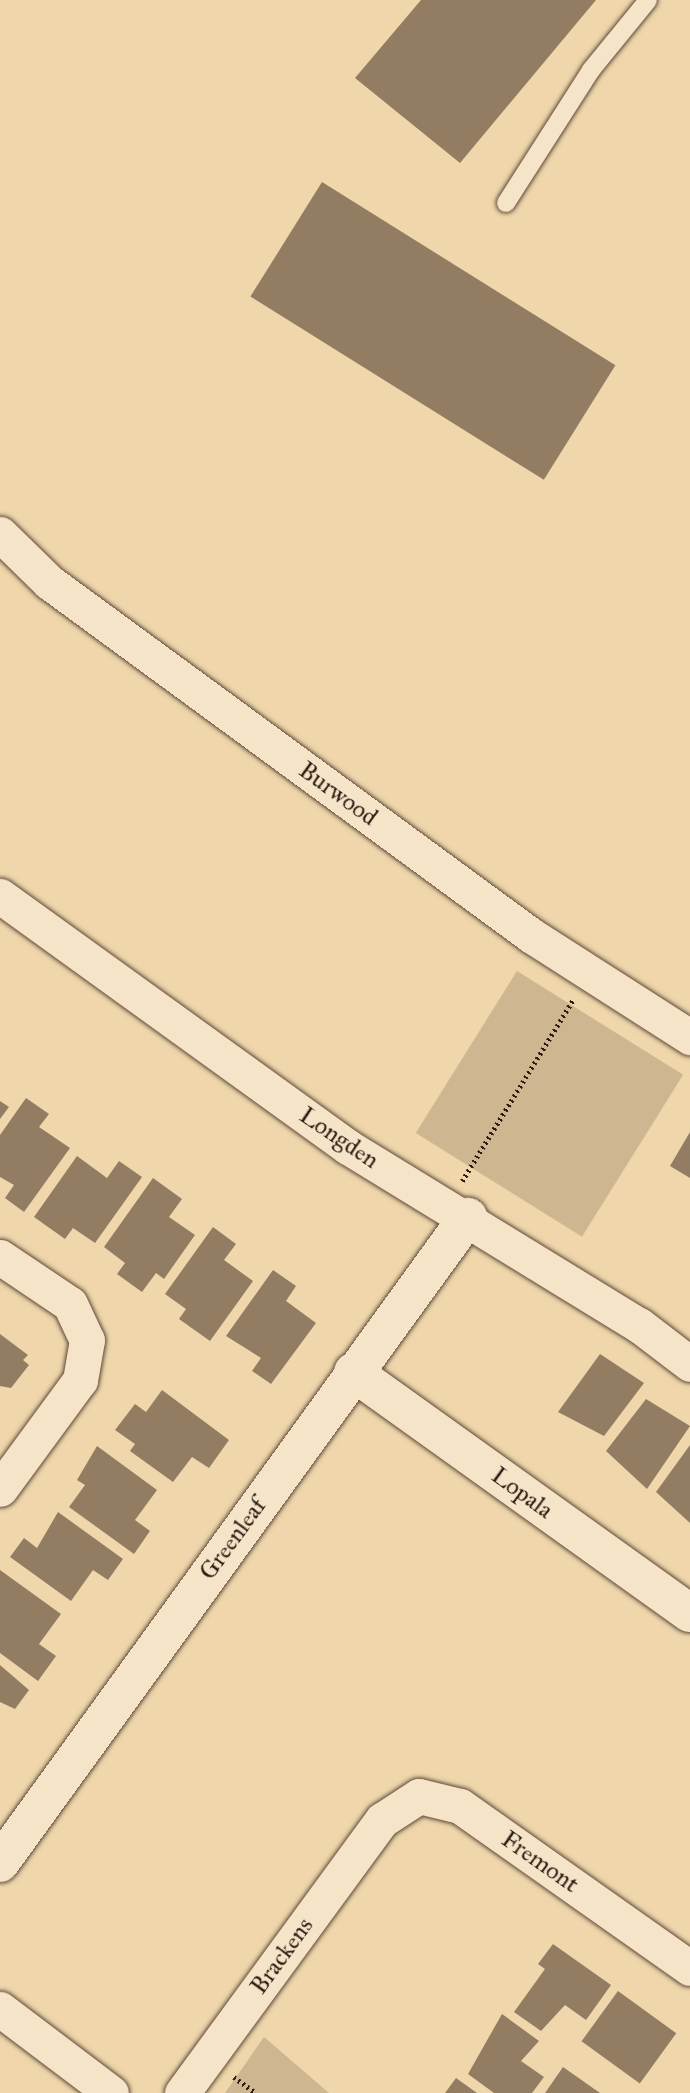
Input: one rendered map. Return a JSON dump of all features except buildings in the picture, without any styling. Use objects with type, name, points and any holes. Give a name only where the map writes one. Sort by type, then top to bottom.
[{"type":"street","name":"Burwood","points":[[0,534],[60,590],[590,972],[690,1037]]},
{"type":"street","name":"Longden","points":[[0,896],[348,1147],[457,1212],[690,1364]]},
{"type":"street","name":"Greenleaf","points":[[0,1863],[353,1372],[457,1212]]},
{"type":"street","points":[[0,1257],[70,1304],[88,1340],[79,1380],[0,1489]]},
{"type":"street","name":"Lopala","points":[[353,1372],[690,1613]]},
{"type":"street","name":"Fremont","points":[[382,1820],[419,1796],[460,1806],[690,1968]]},
{"type":"street","name":"Brackens","points":[[181,2093],[382,1820]]},
{"type":"street","points":[[0,2009],[111,2093]]},
{"type":"lane","points":[[506,203],[591,70],[648,0]]},
{"type":"path","points":[[457,1212],[590,972]]},
{"type":"shaded area","points":[[517,971],[683,1075],[582,1237],[416,1133]]},
{"type":"shaded area","points":[[264,2037],[329,2093],[225,2093]]}]
